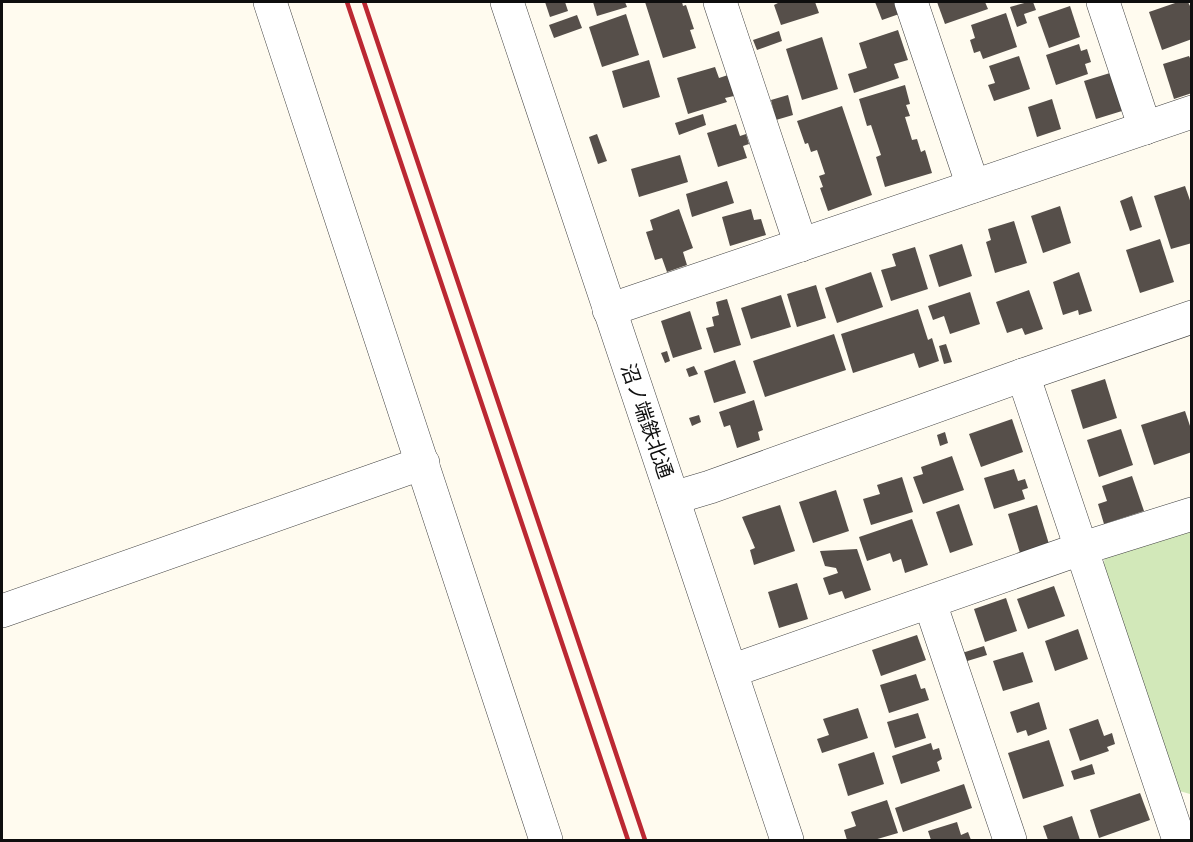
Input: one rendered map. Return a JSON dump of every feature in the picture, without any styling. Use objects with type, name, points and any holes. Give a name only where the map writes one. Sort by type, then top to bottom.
[{"type":"street","points":[[270,2],[546,840]]},
{"type":"street","name":"沼ノ端鉄北通","points":[[507,2],[787,840]]},
{"type":"street","points":[[720,2],[801,245]]},
{"type":"street","points":[[911,2],[973,186]]},
{"type":"street","points":[[1103,2],[1145,128]]},
{"type":"street","points":[[609,310],[1191,112]]},
{"type":"street","points":[[673,498],[710,487],[1191,317]]},
{"type":"street","points":[[1023,375],[1080,549],[1180,820]]},
{"type":"street","points":[[2,611],[423,463]]},
{"type":"street","points":[[731,671],[1080,549],[1191,514]]},
{"type":"street","points":[[930,603],[1010,840]]},
{"type":"green space","points":[[1191,525],[1190,794],[1176,790],[1103,572],[1105,554]]},
{"type":"building","points":[[545,2],[565,2],[568,11],[550,17]]},
{"type":"building","points":[[593,2],[625,2],[627,7],[597,16]]},
{"type":"building","points":[[645,2],[682,2],[683,6],[686,5],[694,29],[690,30],[696,48],[663,58]]},
{"type":"building","points":[[780,2],[815,2],[819,13],[781,25],[774,5]]},
{"type":"building","points":[[875,2],[897,2],[902,13],[882,20]]},
{"type":"building","points":[[937,2],[985,2],[988,9],[945,24]]},
{"type":"building","points":[[1033,2],[1036,10],[1024,14],[1027,23],[1017,27],[1010,7]]},
{"type":"building","points":[[1178,2],[1188,2],[1192,10],[1192,39],[1162,50],[1149,12]]},
{"type":"building","points":[[1070,6],[1080,37],[1049,48],[1038,17]]},
{"type":"building","points":[[1006,13],[1017,47],[983,59],[980,51],[974,53],[970,40],[975,38],[971,25]]},
{"type":"building","points":[[626,14],[639,55],[602,67],[589,27]]},
{"type":"building","points":[[577,15],[582,28],[554,38],[549,25]]},
{"type":"building","points":[[898,30],[908,60],[894,64],[899,78],[854,93],[848,74],[867,68],[859,43]]},
{"type":"building","points":[[779,31],[782,41],[757,50],[753,40]]},
{"type":"building","points":[[822,37],[838,89],[802,100],[786,49]]},
{"type":"building","points":[[1079,44],[1081,51],[1087,49],[1091,62],[1085,64],[1088,74],[1056,85],[1046,55]]},
{"type":"building","points":[[1019,56],[1030,89],[994,101],[988,85],[995,83],[989,66]]},
{"type":"building","points":[[1189,56],[1192,62],[1192,93],[1174,99],[1163,64]]},
{"type":"building","points":[[649,60],[660,97],[623,108],[612,71]]},
{"type":"building","points":[[715,67],[719,78],[728,75],[734,96],[725,98],[727,102],[688,114],[677,78]]},
{"type":"building","points":[[1110,73],[1122,111],[1096,119],[1084,81]]},
{"type":"building","points":[[905,85],[910,104],[906,105],[910,116],[905,117],[912,140],[917,139],[921,152],[925,150],[932,173],[885,187],[876,157],[881,155],[871,125],[867,126],[859,99]]},
{"type":"building","points":[[788,95],[793,115],[776,120],[771,100]]},
{"type":"building","points":[[1052,99],[1061,129],[1037,137],[1028,107]]},
{"type":"building","points":[[842,106],[872,195],[828,211],[820,188],[823,187],[819,176],[825,174],[817,150],[811,152],[808,143],[805,144],[797,121]]},
{"type":"building","points":[[703,114],[706,125],[679,135],[675,123]]},
{"type":"building","points":[[736,124],[740,136],[746,134],[749,144],[743,146],[747,158],[718,167],[707,133]]},
{"type":"building","points":[[597,134],[607,161],[598,164],[589,137]]},
{"type":"building","points":[[680,155],[688,182],[639,197],[631,169]]},
{"type":"building","points":[[727,181],[734,203],[692,217],[686,194]]},
{"type":"building","points":[[1185,186],[1192,206],[1192,243],[1171,249],[1154,196]]},
{"type":"building","points":[[1132,196],[1142,227],[1130,231],[1120,201]]},
{"type":"building","points":[[1060,206],[1071,243],[1043,253],[1031,216]]},
{"type":"building","points":[[679,209],[693,248],[683,252],[687,265],[667,272],[662,258],[655,260],[646,232],[653,230],[650,220]]},
{"type":"building","points":[[751,209],[754,220],[761,219],[766,235],[730,246],[722,217]]},
{"type":"building","points":[[1014,221],[1027,263],[995,273],[986,242],[991,240],[988,229]]},
{"type":"building","points":[[1160,239],[1174,282],[1140,293],[1126,250]]},
{"type":"building","points":[[962,244],[972,276],[939,287],[929,255]]},
{"type":"building","points":[[915,247],[928,289],[891,301],[881,270],[896,266],[892,254]]},
{"type":"building","points":[[871,272],[883,307],[837,323],[825,288]]},
{"type":"building","points":[[1079,272],[1092,311],[1079,315],[1078,310],[1063,315],[1053,282]]},
{"type":"building","points":[[816,285],[826,318],[797,327],[787,294]]},
{"type":"building","points":[[1029,290],[1043,329],[1025,335],[1022,328],[1007,333],[996,302]]},
{"type":"building","points":[[970,292],[980,324],[950,334],[944,316],[933,320],[928,306]]},
{"type":"building","points":[[781,295],[791,327],[751,339],[741,308]]},
{"type":"building","points":[[727,299],[741,345],[714,353],[706,328],[714,326],[712,317],[719,315],[716,302]]},
{"type":"building","points":[[918,309],[928,340],[932,338],[939,361],[919,368],[914,353],[853,373],[841,334]]},
{"type":"building","points":[[690,311],[702,349],[673,358],[661,321]]},
{"type":"building","points":[[834,334],[846,370],[765,397],[753,361]]},
{"type":"building","points":[[946,344],[952,362],[944,364],[939,346]]},
{"type":"building","points":[[667,351],[670,361],[665,363],[661,353]]},
{"type":"building","points":[[735,360],[746,393],[714,403],[704,371]]},
{"type":"building","points":[[694,366],[698,374],[689,377],[686,369]]},
{"type":"building","points":[[1105,379],[1117,418],[1083,429],[1071,390]]},
{"type":"building","points":[[754,400],[763,430],[758,432],[760,440],[737,448],[730,425],[724,427],[719,412]]},
{"type":"building","points":[[1185,411],[1192,432],[1192,452],[1154,465],[1141,425]]},
{"type":"building","points":[[699,415],[701,422],[692,426],[689,418]]},
{"type":"building","points":[[1012,419],[1023,452],[981,467],[969,434]]},
{"type":"building","points":[[1121,429],[1133,465],[1099,477],[1087,440]]},
{"type":"building","points":[[945,432],[948,443],[940,446],[937,435]]},
{"type":"building","points":[[952,456],[964,490],[923,504],[913,477],[923,474],[921,467]]},
{"type":"building","points":[[1014,469],[1018,481],[1025,479],[1028,488],[1022,490],[1025,499],[994,509],[984,478]]},
{"type":"building","points":[[1132,476],[1144,511],[1104,524],[1098,504],[1107,501],[1102,486]]},
{"type":"building","points":[[902,477],[913,512],[871,525],[863,499],[880,494],[877,485]]},
{"type":"building","points":[[836,490],[849,531],[813,543],[799,502]]},
{"type":"building","points":[[959,504],[973,545],[950,553],[936,512]]},
{"type":"building","points":[[780,505],[795,551],[754,565],[750,550],[755,548],[742,517]]},
{"type":"building","points":[[1037,505],[1049,544],[1020,553],[1008,514]]},
{"type":"building","points":[[912,519],[928,565],[905,573],[901,559],[893,562],[890,553],[867,561],[859,537]]},
{"type":"building","points":[[857,549],[871,590],[845,599],[842,591],[829,595],[823,578],[838,573],[836,568],[825,566],[820,551]]},
{"type":"building","points":[[797,583],[808,619],[779,628],[768,592]]},
{"type":"building","points":[[1054,586],[1065,616],[1028,629],[1017,599]]},
{"type":"building","points":[[1006,598],[1017,631],[985,642],[974,609]]},
{"type":"building","points":[[1078,629],[1088,659],[1055,671],[1045,641]]},
{"type":"building","points":[[917,635],[926,660],[881,676],[872,650]]},
{"type":"building","points":[[984,646],[987,655],[964,662],[962,653]]},
{"type":"building","points":[[1023,652],[1033,682],[1003,691],[993,661]]},
{"type":"building","points":[[916,674],[921,689],[925,688],[929,700],[889,713],[880,685]]},
{"type":"building","points":[[1039,702],[1047,729],[1028,736],[1026,730],[1017,733],[1010,712]]},
{"type":"building","points":[[858,708],[868,738],[822,753],[817,739],[829,735],[823,719]]},
{"type":"building","points":[[918,713],[926,738],[895,748],[887,722]]},
{"type":"building","points":[[1098,719],[1104,736],[1112,733],[1115,744],[1107,747],[1109,751],[1080,761],[1069,729]]},
{"type":"building","points":[[1049,740],[1064,786],[1023,799],[1008,753]]},
{"type":"building","points":[[931,743],[933,750],[939,748],[942,759],[937,762],[940,771],[901,784],[892,756]]},
{"type":"building","points":[[874,752],[884,784],[848,796],[838,764]]},
{"type":"building","points":[[1092,764],[1095,774],[1074,780],[1071,771]]},
{"type":"building","points":[[964,784],[972,808],[903,832],[895,808]]},
{"type":"building","points":[[1140,793],[1150,820],[1099,838],[1090,810]]},
{"type":"building","points":[[887,800],[898,833],[874,840],[847,840],[844,830],[856,826],[851,812]]},
{"type":"building","points":[[1072,816],[1080,840],[1048,840],[1043,826]]},
{"type":"building","points":[[957,822],[961,835],[968,832],[971,840],[931,840],[928,831]]},
{"type":"railway","points":[[347,2],[628,840]]},
{"type":"railway","points":[[364,2],[645,840]]}]
